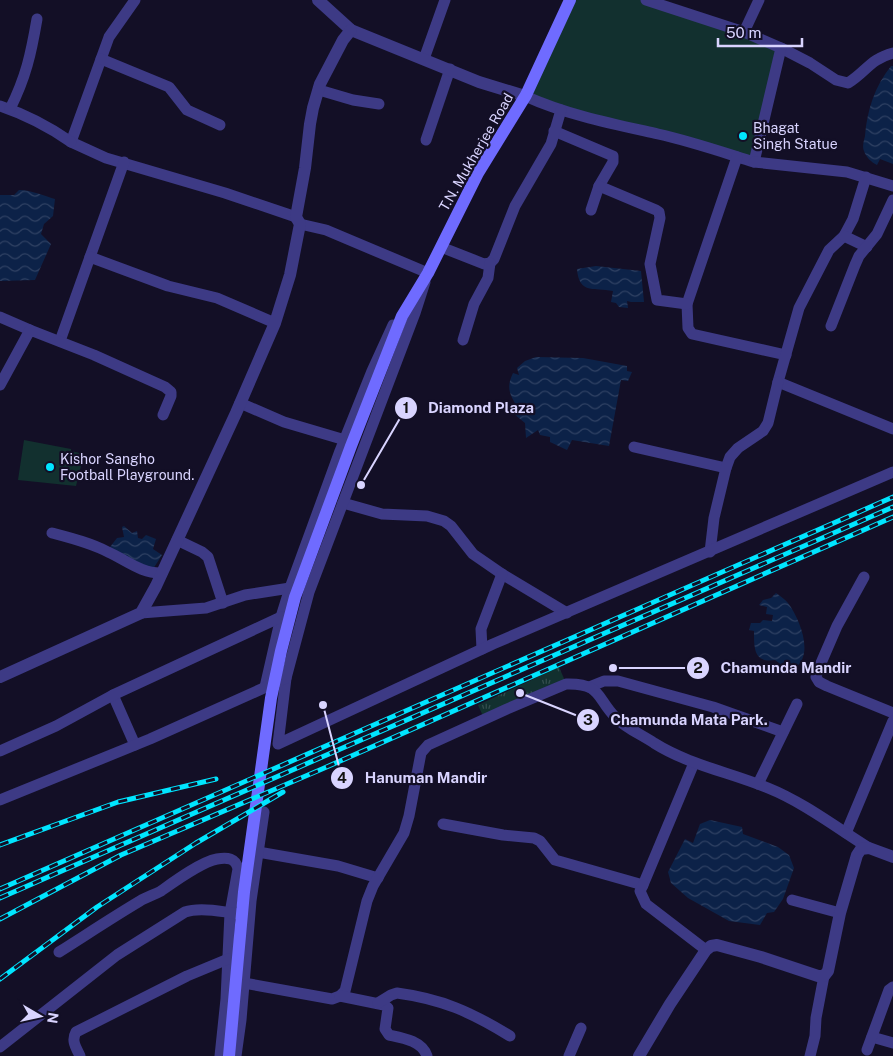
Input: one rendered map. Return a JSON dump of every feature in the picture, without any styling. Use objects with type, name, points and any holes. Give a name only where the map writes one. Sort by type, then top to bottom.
[{"type":"main road","name":"T.N. Mukherjee Road","points":[[230,1056],[244,892],[271,698],[281,651],[296,597],[351,446],[402,316],[427,275],[478,173],[525,96],[570,0]]},
{"type":"street","points":[[71,142],[109,37],[135,0]]},
{"type":"street","points":[[318,0],[351,30],[424,58],[479,82],[525,96],[561,110],[666,136],[754,162],[830,169],[866,177],[893,186]]},
{"type":"street","points":[[424,58],[445,0]]},
{"type":"street","points":[[646,0],[744,32],[810,63],[836,80],[848,83],[857,78],[868,65],[882,56],[893,53]]},
{"type":"street","points":[[744,32],[759,0]]},
{"type":"street","points":[[37,19],[30,59],[24,79],[5,107],[17,110],[47,125],[71,142],[106,158],[278,210],[298,221],[326,230],[427,275]]},
{"type":"street","points":[[141,613],[162,573],[275,323],[290,275],[310,124],[319,90],[343,40],[351,30]]},
{"type":"street","points":[[754,162],[781,48]]},
{"type":"street","points":[[101,59],[168,88],[187,110],[220,125]]},
{"type":"street","points":[[426,140],[450,69]]},
{"type":"street","points":[[319,90],[353,100],[379,104]]},
{"type":"street","points":[[463,340],[474,304],[488,278],[490,263],[494,259],[515,206],[547,152],[561,110]]},
{"type":"street","points":[[554,131],[612,156],[613,162],[600,186],[591,210]]},
{"type":"street","points":[[737,157],[687,304],[688,328],[692,334],[786,354]]},
{"type":"street","points":[[60,341],[124,162]]},
{"type":"street","points":[[710,552],[714,518],[730,457],[738,448],[763,432],[768,423],[799,308],[829,250],[844,236],[853,219],[866,177]]},
{"type":"street","points":[[600,186],[659,212],[660,218],[650,264],[657,300],[687,304]]},
{"type":"street","points":[[831,326],[859,256],[877,234],[893,200]]},
{"type":"street","points":[[844,236],[867,247]]},
{"type":"street","points":[[441,247],[484,264],[490,263]]},
{"type":"street","points":[[90,257],[168,286],[217,298],[275,323]]},
{"type":"street","points":[[265,687],[290,588],[345,440],[392,325],[415,282],[420,277],[427,275]]},
{"type":"street","points":[[427,275],[415,313],[309,592],[286,678],[278,744],[482,649],[893,472]]},
{"type":"street","points":[[0,317],[165,387],[171,396],[164,415]]},
{"type":"street","points":[[0,385],[30,330]]},
{"type":"street","points":[[778,382],[893,429]]},
{"type":"street","points":[[240,403],[284,422],[345,440]]},
{"type":"street","points":[[634,447],[726,468]]},
{"type":"street","points":[[343,502],[382,514],[427,516],[444,521],[451,526],[473,554],[502,574],[568,613]]},
{"type":"street","points":[[52,533],[98,547],[133,566],[151,573],[162,573]]},
{"type":"street","points":[[177,540],[208,557],[223,603]]},
{"type":"street","points":[[482,649],[481,629],[502,574]]},
{"type":"street","points":[[864,577],[837,626],[816,677],[819,682],[893,713]]},
{"type":"street","points":[[0,677],[141,613],[206,608],[245,595],[290,588]]},
{"type":"street","points":[[0,751],[56,726],[113,694],[281,618]]},
{"type":"street","points":[[0,800],[135,745],[286,678]]},
{"type":"street","points":[[589,687],[604,681],[618,681],[714,707],[783,732]]},
{"type":"street","points":[[244,983],[332,999],[340,996],[345,990],[367,901],[404,834],[421,753],[428,746],[566,684],[589,687],[600,695],[615,717],[623,724],[666,750],[694,763],[780,793],[869,848],[893,856]]},
{"type":"street","points":[[113,694],[135,745]]},
{"type":"street","points":[[758,784],[797,704]]},
{"type":"street","points":[[846,833],[893,721]]},
{"type":"street","points":[[694,763],[640,891],[646,904],[706,950]]},
{"type":"street","points":[[236,1056],[249,916],[264,812]]},
{"type":"street","points":[[443,824],[534,838],[540,841],[556,860],[643,885]]},
{"type":"street","points":[[810,1056],[824,976],[828,971],[840,913],[857,855],[861,849],[869,848]]},
{"type":"street","points":[[258,852],[338,866],[378,878]]},
{"type":"street","points":[[59,952],[175,880],[218,859],[231,859],[238,869],[230,913],[226,998],[220,1056]]},
{"type":"street","points":[[792,900],[840,913]]},
{"type":"street","points":[[0,1047],[117,955],[186,912],[193,909],[249,916]]},
{"type":"street","points":[[639,1056],[670,1004],[706,950],[711,946],[717,945],[818,976],[824,976]]},
{"type":"street","points":[[80,1056],[73,1037],[76,1032],[187,976],[228,959]]},
{"type":"street","points":[[867,1050],[889,990],[893,987]]},
{"type":"street","points":[[378,1003],[396,994],[434,1000],[475,1016],[510,1036]]},
{"type":"street","points":[[340,996],[384,1005],[388,1008],[385,1029],[389,1035],[417,1044],[425,1051],[427,1056]]},
{"type":"street","points":[[569,1056],[582,1028]]},
{"type":"street","points":[[872,1037],[893,1043]]},
{"type":"green space","points":[[570,0],[646,0],[781,48],[754,162],[526,95]]},
{"type":"green space","name":"Kishor Sangho Football Playground.","points":[[24,440],[71,449],[71,451],[84,454],[76,486],[18,480]]},
{"type":"green space","points":[[559,667],[565,681],[483,716],[478,705]]},
{"type":"water","points":[[891,66],[893,66],[893,164],[880,159],[877,165],[866,155],[863,143],[873,99],[880,82]]},
{"type":"water","points":[[19,190],[55,199],[53,216],[44,224],[41,234],[51,244],[35,280],[0,281],[0,195],[14,195]]},
{"type":"water","points":[[596,266],[641,271],[644,302],[627,301],[628,308],[619,307],[616,303],[611,302],[613,291],[584,286],[578,277],[577,269]]},
{"type":"water","points":[[536,357],[583,358],[627,366],[627,371],[632,372],[628,381],[621,380],[609,446],[572,440],[567,450],[550,442],[550,437],[540,435],[538,430],[526,438],[525,423],[514,414],[519,411],[511,396],[509,384],[513,373],[519,375],[517,368],[525,361]]},
{"type":"water","points":[[124,526],[132,533],[137,531],[138,538],[142,539],[146,535],[156,539],[153,549],[162,555],[153,569],[148,570],[110,547],[117,538],[124,537],[122,527]]},
{"type":"water","points":[[776,593],[787,602],[793,611],[802,631],[804,642],[804,652],[801,661],[795,668],[785,672],[783,666],[775,660],[759,657],[754,644],[754,631],[749,630],[751,623],[760,623],[763,620],[772,621],[773,615],[766,614],[767,607],[759,605],[763,600],[771,598]]},
{"type":"water","points":[[710,820],[742,827],[743,834],[778,847],[789,855],[794,868],[783,899],[774,912],[767,913],[760,925],[729,921],[688,898],[671,883],[668,872],[685,839],[693,843],[700,824]]},
{"type":"railway","points":[[0,889],[893,497]]},
{"type":"railway","points":[[0,898],[893,507]]},
{"type":"railway","points":[[0,919],[121,855],[322,769],[893,517]]},
{"type":"railway","points":[[0,845],[118,802],[216,779]]},
{"type":"railway","points":[[0,979],[97,907],[196,843],[283,792]]},
{"type":"place","name":"Bhagat Singh Statue","points":[[743,136]]},
{"type":"place","name":"Kishor Sangho Football Playground.","points":[[50,467]]},
{"type":"place","name":"Diamond Plaza","points":[[361,485]]},
{"type":"place","name":"Chamunda Mandir","points":[[613,668]]},
{"type":"place","name":"Chamunda Mata Park.","points":[[520,693]]},
{"type":"place","name":"Hanuman Mandir","points":[[323,705]]}]
